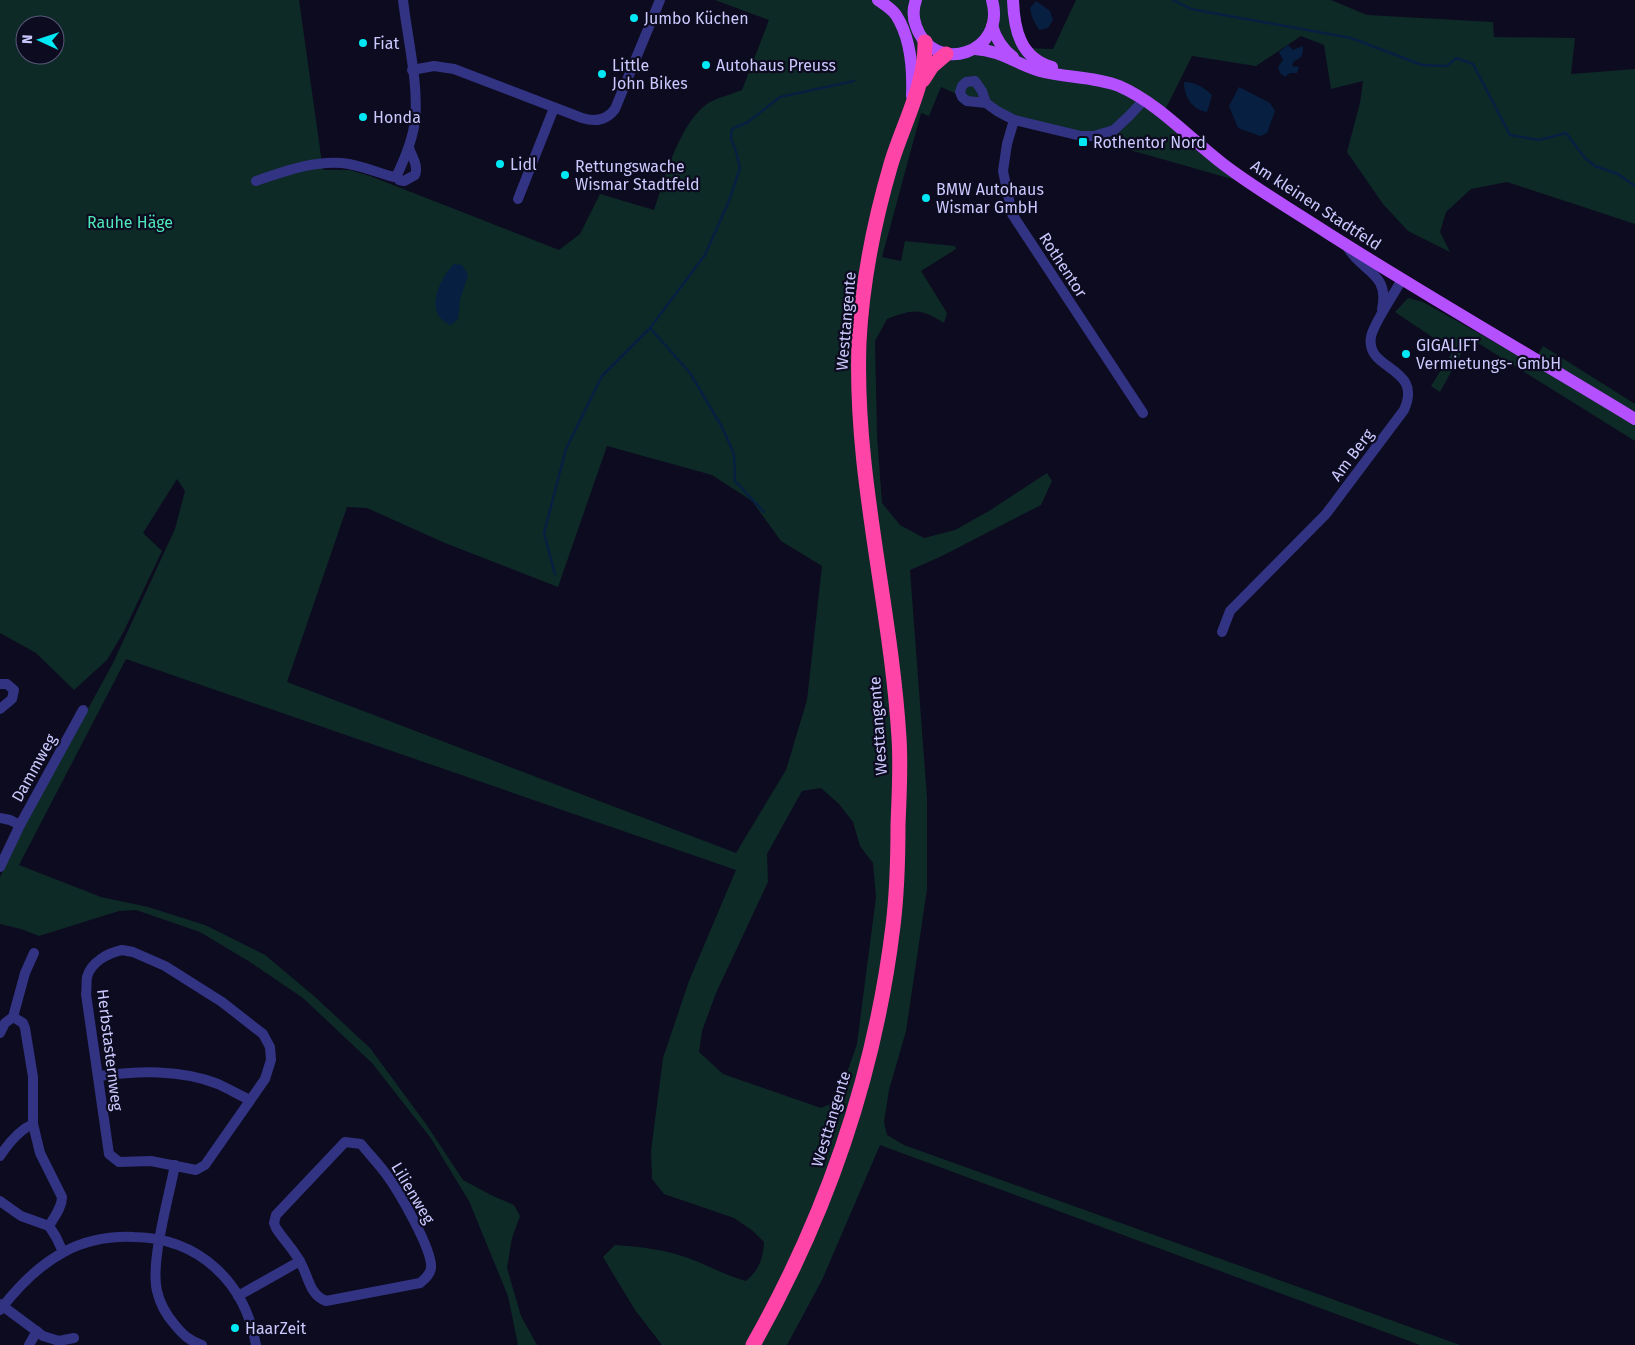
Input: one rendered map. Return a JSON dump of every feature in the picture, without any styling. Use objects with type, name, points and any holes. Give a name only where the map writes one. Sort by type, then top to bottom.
[{"type":"highway","name":"Westtangente","points":[[753,1345],[791,1273],[827,1191],[853,1116],[871,1048],[893,926],[897,868],[899,739],[892,667],[865,476],[858,386],[864,294],[878,213],[897,144],[915,96],[924,62],[925,42]]},
{"type":"highway","name":"Westtangente","points":[[915,96],[932,66],[946,54]]},
{"type":"main road","points":[[878,0],[895,14],[902,26],[912,68],[915,96]]},
{"type":"main road","points":[[907,0],[914,14],[918,32],[925,42],[938,51],[946,54],[956,54],[975,48],[986,49],[1029,68],[1043,72],[1084,77]]},
{"type":"main road","points":[[914,14],[916,0]]},
{"type":"main road","points":[[975,48],[982,42],[992,26],[994,18],[992,0]]},
{"type":"main road","points":[[1013,0],[1014,24],[1024,48],[1030,56],[1043,65],[1074,71],[1084,77]]},
{"type":"main road","points":[[992,26],[1002,46],[1018,62]]},
{"type":"main road","name":"Am kleinen Stadtfeld","points":[[1084,77],[1102,80],[1144,100],[1222,164],[1253,185],[1402,279],[1635,419]]},
{"type":"street","points":[[402,0],[412,70],[415,120],[409,146],[397,175],[399,180],[404,181],[415,175],[417,167],[409,146]]},
{"type":"street","points":[[412,70],[434,66],[454,69],[582,118],[594,120],[604,118],[613,112],[620,100],[660,0]]},
{"type":"street","points":[[986,103],[997,112],[1014,120],[1081,136],[1094,136],[1114,130],[1144,100]]},
{"type":"street","points":[[518,199],[554,108]]},
{"type":"street","name":"Rothentor","points":[[1014,120],[1007,144],[1003,171],[1012,214],[1142,413]]},
{"type":"street","points":[[256,181],[290,170],[329,163],[349,164],[394,177],[397,175]]},
{"type":"street","points":[[1346,244],[1356,258],[1372,272],[1382,285],[1384,300],[1380,318]]},
{"type":"street","name":"Am Berg","points":[[1222,632],[1230,611],[1326,514],[1404,410],[1408,396],[1406,382],[1397,372],[1376,357],[1371,349],[1371,334],[1402,279]]},
{"type":"street","points":[[0,684],[7,684],[14,690],[12,699],[0,709]]},
{"type":"street","name":"Dammweg","points":[[0,868],[20,825],[83,710]]},
{"type":"street","points":[[0,818],[20,825]]},
{"type":"street","name":"Herbstasternweg","points":[[122,950],[133,952],[165,966],[222,1002],[263,1034],[270,1047],[272,1060],[265,1079],[250,1100],[205,1166],[196,1170],[150,1161],[119,1162],[109,1154],[86,994],[87,976],[94,965],[110,952],[122,950]]},
{"type":"street","points":[[0,1033],[5,1023],[13,1017],[25,973],[34,953]]},
{"type":"street","points":[[13,1017],[23,1023],[27,1037],[33,1077],[32,1124],[40,1153],[62,1197],[62,1203],[48,1226]]},
{"type":"street","points":[[99,1076],[130,1072],[180,1074],[217,1084],[250,1100]]},
{"type":"street","points":[[0,1156],[26,1127],[32,1124]]},
{"type":"street","name":"Lilienweg","points":[[345,1142],[360,1144],[386,1175],[415,1223],[429,1255],[431,1271],[420,1283],[326,1302],[319,1299],[313,1292],[300,1261],[276,1228],[274,1223],[276,1215],[345,1142]]},
{"type":"street","points":[[175,1165],[155,1270],[157,1291],[166,1315],[178,1330],[191,1342],[202,1345]]},
{"type":"street","points":[[0,1201],[21,1216],[48,1226],[63,1252]]},
{"type":"street","points":[[74,1338],[54,1341],[43,1336],[1,1307],[32,1275],[63,1252],[95,1240],[111,1237],[169,1240],[191,1250],[211,1263],[228,1280],[238,1296],[248,1317],[256,1345]]},
{"type":"street","points":[[238,1296],[300,1261]]},
{"type":"street","points":[[29,1345],[37,1331]]},
{"type":"green space","name":"Rauhe Häge","points":[[0,0],[299,0],[323,170],[350,170],[370,176],[559,250],[580,234],[600,194],[654,210],[675,151],[690,122],[699,110],[710,102],[742,90],[769,20],[715,0],[1013,0],[1014,24],[1024,48],[1053,49],[1076,0],[1331,0],[1367,15],[1493,22],[1494,37],[1575,38],[1571,74],[1635,69],[1635,224],[1507,182],[1471,189],[1446,212],[1440,232],[1450,252],[1408,231],[1383,204],[1347,152],[1360,103],[1363,81],[1331,89],[1324,45],[1301,36],[1256,66],[1192,56],[1163,114],[1223,164],[1253,185],[1081,136],[1014,120],[941,87],[929,116],[921,113],[882,257],[901,261],[905,241],[955,246],[956,249],[921,271],[947,313],[944,323],[923,313],[904,313],[887,319],[875,341],[877,436],[882,503],[900,525],[924,538],[955,530],[989,511],[1047,473],[1052,481],[1041,505],[940,557],[910,570],[927,798],[927,889],[906,1031],[889,1090],[884,1122],[887,1135],[904,1145],[1460,1345],[1420,1345],[880,1145],[822,1280],[787,1345],[759,1345],[796,1277],[815,1235],[836,1179],[855,1123],[871,1065],[895,948],[905,829],[905,769],[892,623],[868,452],[865,379],[874,255],[871,255],[864,303],[859,368],[859,403],[865,478],[891,660],[899,735],[898,831],[894,899],[886,966],[873,1032],[857,1097],[837,1161],[785,1285],[753,1345],[662,1345],[635,1310],[603,1257],[615,1245],[670,1252],[746,1281],[754,1273],[763,1254],[764,1242],[753,1231],[734,1218],[664,1194],[652,1179],[651,1151],[663,1058],[689,981],[736,870],[126,659],[19,865],[101,897],[148,907],[205,925],[265,955],[314,996],[370,1048],[426,1124],[463,1180],[514,1205],[520,1216],[512,1238],[507,1268],[521,1316],[537,1345],[518,1345],[508,1296],[469,1201],[430,1137],[372,1063],[303,998],[250,962],[200,932],[136,910],[119,911],[39,936],[0,924],[0,877],[22,830],[113,663],[175,529],[185,491],[177,479],[143,533],[162,551],[123,633],[107,660],[74,690],[36,653],[0,633]],"holes":[[[607,446],[712,475],[752,501],[781,541],[822,566],[807,700],[786,770],[736,853],[287,682],[347,507],[367,508],[445,543],[558,587]],[[821,788],[839,804],[853,822],[860,846],[873,863],[876,897],[857,1044],[837,1101],[821,1108],[723,1074],[699,1052],[702,1031],[716,993],[768,882],[767,854],[802,791]]]},
{"type":"green space","points":[[1408,298],[1423,302],[1514,353],[1635,425],[1635,441],[1470,338],[1440,392],[1431,386],[1453,351],[1395,312]]},
{"type":"green space","points":[[1543,346],[1635,404],[1635,418],[1537,356]]},
{"type":"water","points":[[1036,1],[1050,11],[1053,20],[1048,28],[1039,30],[1032,17],[1030,8]]},
{"type":"water","points":[[1288,45],[1293,50],[1303,46],[1303,52],[1302,56],[1294,61],[1292,66],[1299,67],[1297,73],[1290,73],[1285,77],[1280,73],[1278,67],[1283,60],[1279,52]]},
{"type":"water","points":[[1184,82],[1199,85],[1212,95],[1207,112],[1202,111],[1190,102],[1185,92]]},
{"type":"water","points":[[1239,87],[1270,103],[1275,111],[1267,133],[1260,136],[1238,128],[1229,106]]},
{"type":"water","points":[[454,264],[462,265],[468,275],[460,300],[458,319],[451,325],[442,320],[438,313],[436,296],[443,278]]},
{"type":"waterway","points":[[1173,0],[1191,9],[1351,38],[1422,65],[1447,66],[1456,58],[1473,64],[1510,135],[1539,140],[1566,133],[1585,158],[1595,166],[1618,174],[1635,186]]},
{"type":"waterway","points":[[555,574],[544,533],[566,449],[602,376],[650,328],[705,255],[729,201],[740,168],[731,139],[732,129],[748,122],[780,97],[854,81]]},
{"type":"waterway","points":[[650,328],[690,373],[722,427],[734,454],[735,481],[764,512]]},
{"type":"place","name":"Jumbo Küchen","points":[[634,18]]},
{"type":"place","name":"Fiat","points":[[363,43]]},
{"type":"place","name":"Autohaus Preuss","points":[[706,65]]},
{"type":"place","name":"Little John Bikes","points":[[602,74]]},
{"type":"place","name":"Honda","points":[[363,117]]},
{"type":"place","name":"Rothentor Nord","points":[[1083,142]]},
{"type":"place","name":"Lidl","points":[[500,164]]},
{"type":"place","name":"Rettungswache Wismar Stadtfeld","points":[[565,175]]},
{"type":"place","name":"BMW Autohaus Wismar GmbH","points":[[926,198]]},
{"type":"place","name":"GIGALIFT Vermietungs- GmbH","points":[[1406,354]]},
{"type":"place","name":"HaarZeit","points":[[235,1328]]}]
